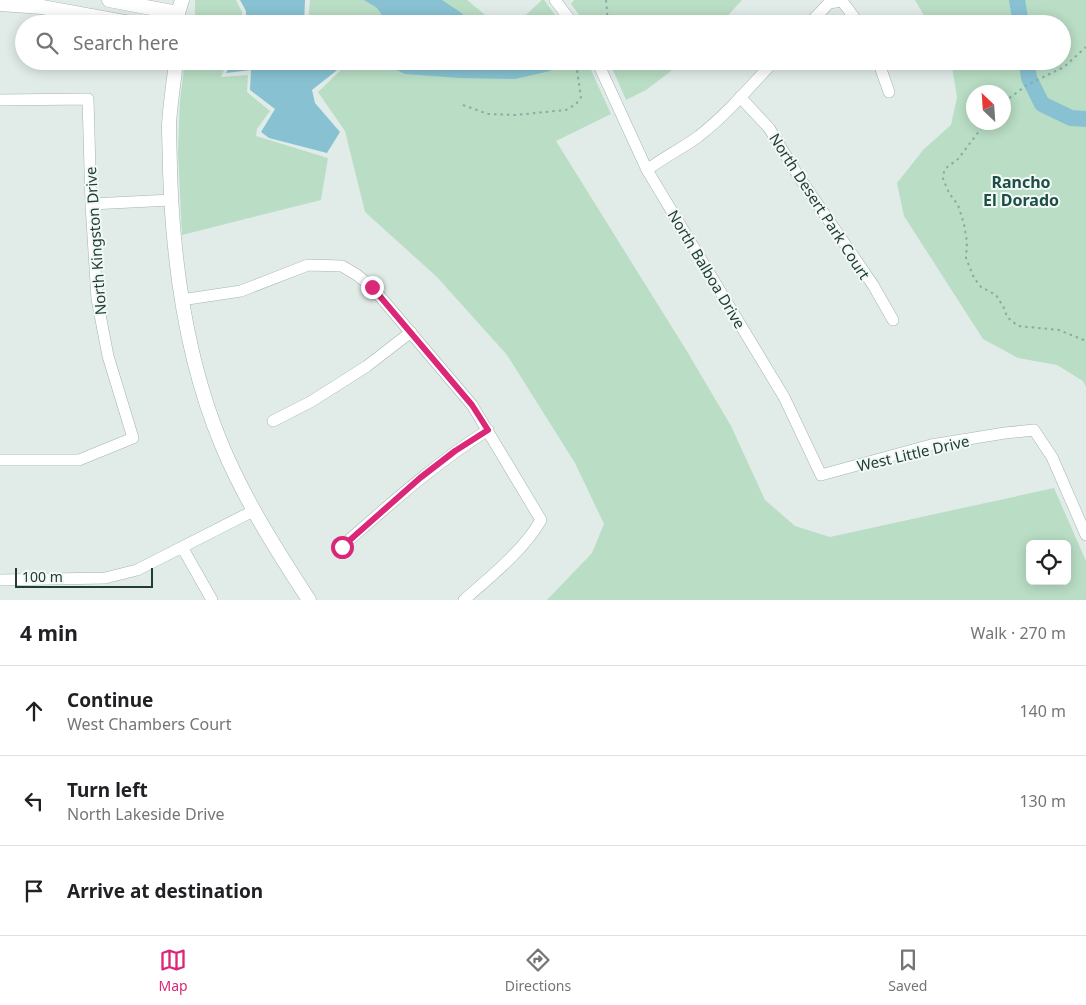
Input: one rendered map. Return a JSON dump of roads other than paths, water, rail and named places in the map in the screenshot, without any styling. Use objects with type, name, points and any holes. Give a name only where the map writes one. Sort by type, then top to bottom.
[{"type":"street","points":[[109,0],[179,12]]},
{"type":"street","points":[[555,0],[566,15]]},
{"type":"street","points":[[818,15],[829,3],[842,1],[852,15]]},
{"type":"street","points":[[0,4],[42,7],[86,15]]},
{"type":"street","points":[[175,70],[169,125],[171,200],[181,300],[198,373],[223,448],[253,511],[308,600]]},
{"type":"street","name":"North Balboa Drive","points":[[601,70],[647,170],[784,397],[822,475]]},
{"type":"street","points":[[647,170],[698,136],[766,70]]},
{"type":"street","points":[[881,70],[889,92]]},
{"type":"street","name":"North Desert Park Court","points":[[740,97],[769,128],[799,177],[873,285],[893,320]]},
{"type":"street","name":"North Kingston Drive","points":[[0,100],[88,99],[91,204],[97,299],[108,356],[133,438],[80,460],[0,460]]},
{"type":"street","points":[[91,204],[171,200]]},
{"type":"street","points":[[181,300],[241,291],[308,265],[342,266],[372,287],[472,405],[541,520],[534,532],[491,576],[464,600]]},
{"type":"street","points":[[274,421],[367,366],[411,332]]},
{"type":"street","points":[[342,547],[427,473],[455,451],[488,430]]},
{"type":"street","name":"West Little Drive","points":[[822,475],[931,445],[1034,430],[1052,457],[1086,534]]},
{"type":"street","points":[[0,580],[105,578],[137,570],[253,511]]},
{"type":"street","points":[[182,547],[212,600]]},
{"type":"water","points":[[240,0],[305,0],[304,15],[246,15]]},
{"type":"water","points":[[364,0],[442,0],[463,15],[382,15],[377,8]]},
{"type":"water","points":[[228,70],[251,70],[226,73]]},
{"type":"water","points":[[251,70],[337,70],[312,90],[315,103],[340,132],[327,153],[269,138],[261,132],[275,109],[250,90]]},
{"type":"water","points":[[397,70],[551,70],[515,79],[405,74]]},
{"type":"waterway","points":[[1017,0],[1020,15]]},
{"type":"waterway","points":[[1028,70],[1029,78],[1042,104],[1071,118],[1086,119]]},
{"type":"district","name":"Rancho El Dorado","points":[[1021,191]]}]
